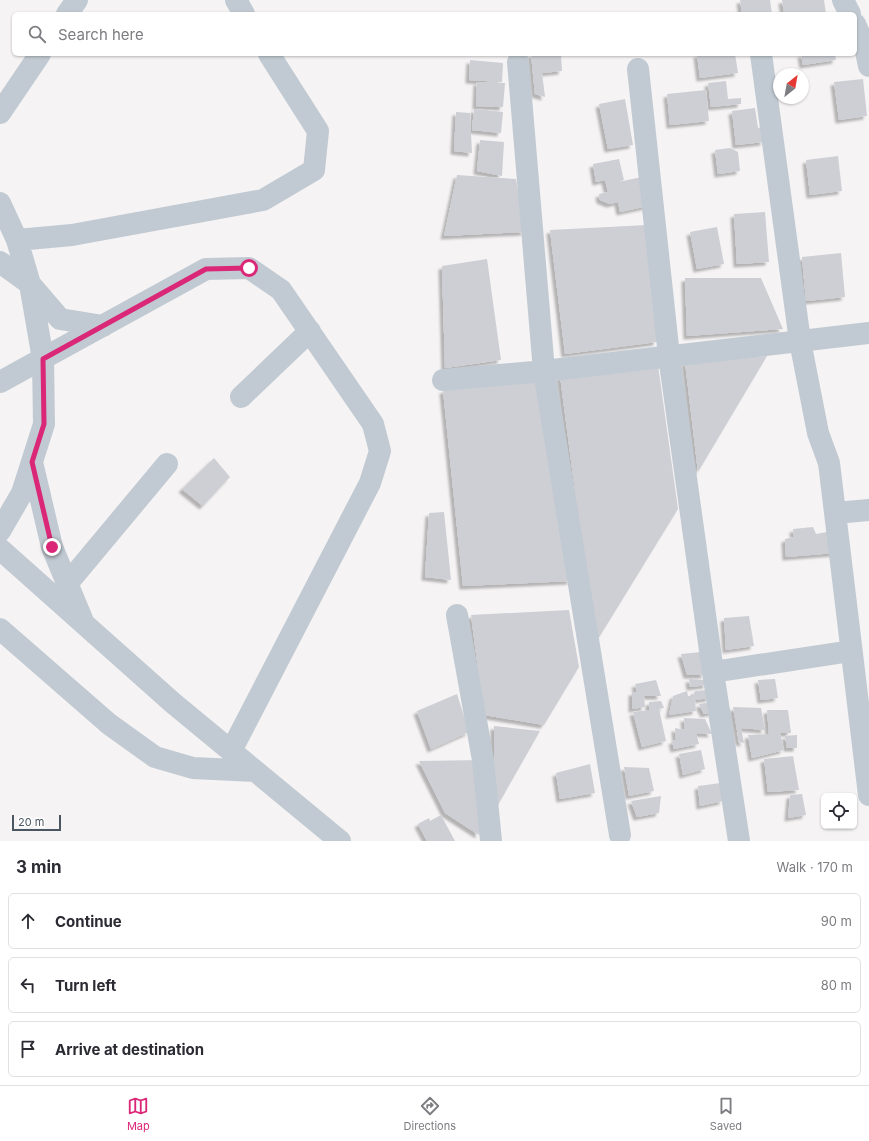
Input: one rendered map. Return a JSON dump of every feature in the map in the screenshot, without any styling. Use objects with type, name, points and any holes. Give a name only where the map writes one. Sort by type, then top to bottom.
[{"type":"street","points":[[68,12],[77,0]]},
{"type":"street","points":[[236,0],[243,12]]},
{"type":"street","points":[[843,0],[849,12]]},
{"type":"street","points":[[857,29],[865,47],[869,66]]},
{"type":"street","points":[[0,112],[39,56]]},
{"type":"street","points":[[17,240],[72,235],[263,200],[314,170],[318,131],[271,56]]},
{"type":"street","points":[[761,56],[800,341],[818,433],[829,463],[851,651],[866,754],[869,795]]},
{"type":"street","points":[[518,62],[544,371],[620,835]]},
{"type":"street","points":[[638,68],[669,356],[713,672],[739,841]]},
{"type":"street","points":[[0,203],[17,240],[30,284],[43,359],[44,424],[22,493],[0,531]]},
{"type":"street","points":[[0,262],[30,284],[60,319],[103,326]]},
{"type":"street","points":[[0,382],[206,269],[249,268],[282,290],[373,424],[380,452],[370,482],[231,751]]},
{"type":"street","points":[[241,398],[310,331]]},
{"type":"street","points":[[443,380],[544,371],[869,333]]},
{"type":"street","points":[[32,462],[52,547],[84,623]]},
{"type":"street","points":[[67,584],[167,464]]},
{"type":"street","points":[[836,513],[869,510]]},
{"type":"street","points":[[0,549],[173,704],[340,841]]},
{"type":"street","points":[[457,615],[483,760],[491,841]]},
{"type":"street","points":[[0,629],[109,724],[155,757],[193,768],[255,771]]},
{"type":"street","points":[[713,672],[851,651]]},
{"type":"building","points":[[740,0],[770,0],[772,12],[742,12]]},
{"type":"building","points":[[782,0],[824,0],[826,12],[784,12]]},
{"type":"building","points":[[531,56],[561,56],[562,71],[542,73],[545,97],[535,94]]},
{"type":"building","points":[[697,56],[735,56],[738,73],[700,78]]},
{"type":"building","points":[[801,56],[835,56],[836,60],[803,65]]},
{"type":"building","points":[[470,60],[503,63],[502,82],[469,80]]},
{"type":"building","points":[[863,79],[867,116],[839,120],[834,82]]},
{"type":"building","points":[[726,81],[728,99],[741,98],[741,104],[711,107],[708,83]]},
{"type":"building","points":[[477,82],[505,83],[503,107],[476,106]]},
{"type":"building","points":[[706,90],[709,121],[670,125],[667,94]]},
{"type":"building","points":[[625,99],[633,145],[608,149],[599,104]]},
{"type":"building","points":[[755,108],[758,128],[762,127],[764,142],[736,145],[732,111]]},
{"type":"building","points":[[474,109],[503,112],[501,133],[472,130]]},
{"type":"building","points":[[456,112],[470,113],[472,153],[454,151]]},
{"type":"building","points":[[480,140],[504,142],[502,176],[477,171]]},
{"type":"building","points":[[730,148],[738,152],[740,171],[718,174],[715,150]]},
{"type":"building","points":[[838,156],[842,191],[810,195],[806,160]]},
{"type":"building","points":[[619,159],[624,180],[618,182],[642,177],[648,206],[620,212],[618,202],[610,204],[600,200],[599,194],[608,192],[605,180],[596,182],[593,164]]},
{"type":"building","points":[[457,175],[516,179],[525,232],[444,236]]},
{"type":"building","points":[[765,212],[769,262],[737,264],[734,214]]},
{"type":"building","points":[[647,225],[657,342],[565,354],[550,230]]},
{"type":"building","points":[[717,227],[724,264],[697,269],[690,232]]},
{"type":"building","points":[[841,253],[845,297],[806,301],[802,257]]},
{"type":"building","points":[[487,259],[501,360],[445,368],[442,266]]},
{"type":"building","points":[[685,278],[761,278],[783,329],[687,336]]},
{"type":"building","points":[[767,356],[698,472],[685,362]]},
{"type":"building","points":[[658,365],[678,509],[595,644],[560,376]]},
{"type":"building","points":[[538,380],[571,581],[463,586],[443,390]]},
{"type":"building","points":[[214,458],[230,477],[203,506],[182,489]]},
{"type":"building","points":[[444,512],[451,580],[425,577],[429,513]]},
{"type":"building","points":[[813,527],[816,534],[832,531],[835,553],[786,557],[785,539],[794,537],[793,529]]},
{"type":"building","points":[[569,610],[579,667],[544,725],[484,715],[471,615]]},
{"type":"building","points":[[749,616],[754,646],[726,650],[724,618]]},
{"type":"building","points":[[701,652],[705,675],[687,675],[681,654]]},
{"type":"building","points":[[689,679],[706,680],[707,685],[690,687]]},
{"type":"building","points":[[775,679],[778,698],[761,700],[758,680]]},
{"type":"building","points":[[656,680],[661,696],[644,696],[645,707],[632,709],[632,692],[637,692],[635,684]]},
{"type":"building","points":[[708,690],[710,698],[695,700],[696,711],[669,715],[673,696],[687,691],[688,696],[693,696],[695,691]]},
{"type":"building","points":[[457,694],[469,732],[431,749],[417,711]]},
{"type":"building","points":[[661,701],[664,708],[659,709],[666,741],[642,747],[633,712],[649,710],[649,702]]},
{"type":"building","points":[[713,702],[714,712],[704,714],[699,704]]},
{"type":"building","points":[[733,707],[761,708],[765,730],[741,728],[744,743],[739,742]]},
{"type":"building","points":[[767,710],[788,710],[791,733],[780,733],[784,750],[752,758],[748,735],[769,734]]},
{"type":"building","points":[[684,718],[705,719],[712,734],[696,733],[699,744],[674,749],[672,741],[676,740],[675,728],[685,730]]},
{"type":"building","points":[[494,726],[540,731],[494,812]]},
{"type":"building","points":[[797,735],[797,748],[787,748],[785,736]]},
{"type":"building","points":[[701,750],[705,769],[683,775],[679,754]]},
{"type":"building","points":[[793,756],[799,790],[768,792],[764,759]]},
{"type":"building","points":[[483,760],[479,835],[445,813],[419,761]]},
{"type":"building","points":[[590,764],[595,793],[560,799],[556,773]]},
{"type":"building","points":[[624,767],[649,768],[654,791],[629,796]]},
{"type":"building","points":[[721,783],[723,801],[700,806],[698,786]]},
{"type":"building","points":[[802,794],[806,815],[788,818],[790,795]]},
{"type":"building","points":[[661,796],[659,813],[637,817],[631,801]]},
{"type":"building","points":[[441,815],[455,841],[427,841],[418,824],[429,818],[430,821]]},
{"type":"route","points":[[52,547],[32,462],[44,424],[43,359],[206,269],[249,268]]}]
